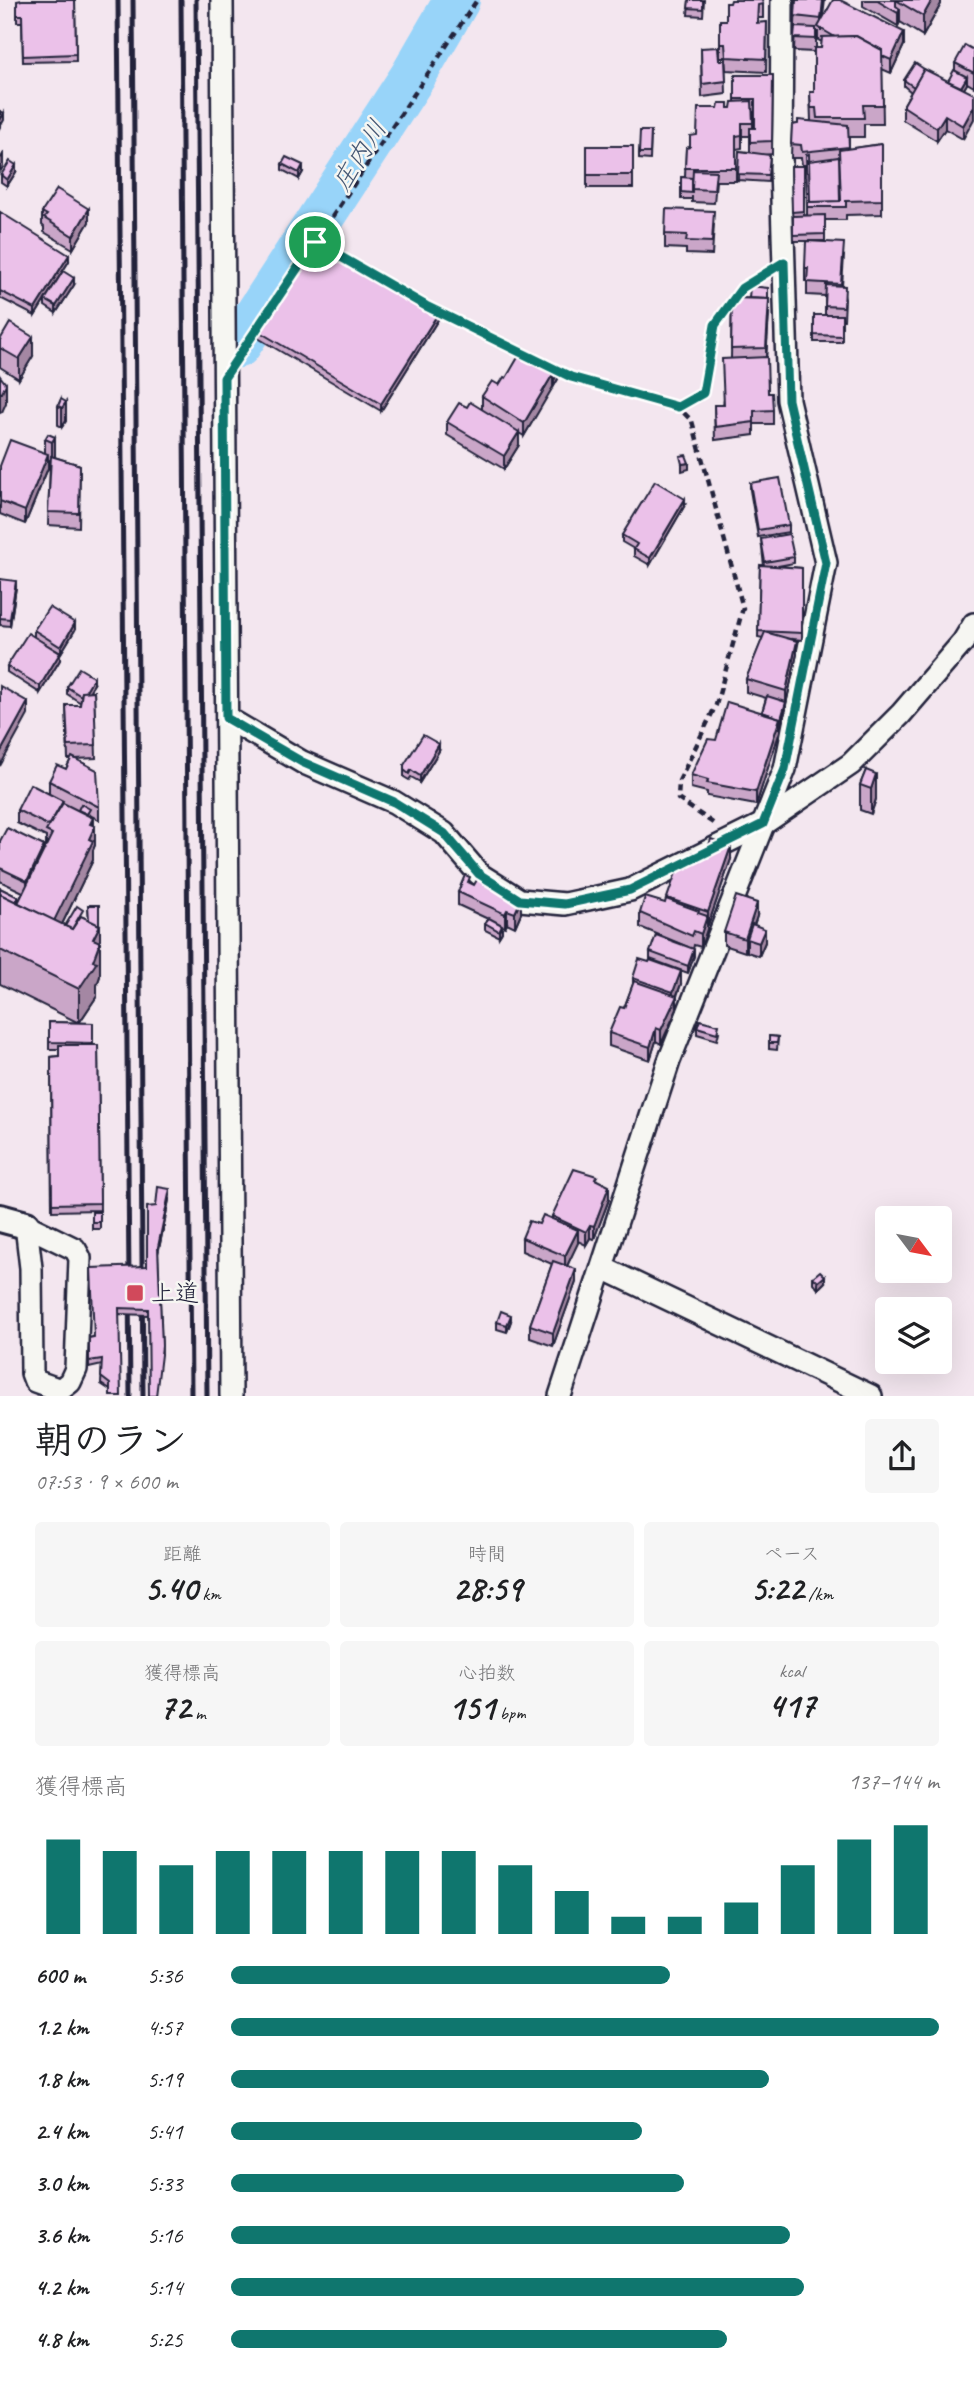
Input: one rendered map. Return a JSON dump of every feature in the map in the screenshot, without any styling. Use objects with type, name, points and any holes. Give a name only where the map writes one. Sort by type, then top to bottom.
[{"type":"street","points":[[222,0],[231,1396]]},
{"type":"street","points":[[560,1396],[669,1060],[785,769],[826,563],[788,400],[782,0]]},
{"type":"street","points":[[226,718],[302,762],[404,808],[444,833],[479,874],[520,900],[565,904],[630,890],[763,824],[850,764],[901,713],[963,642],[974,624]]},
{"type":"street","points":[[0,1217],[26,1225],[75,1250],[80,1258],[76,1369],[70,1382],[60,1390],[35,1381],[33,1373],[31,1268],[26,1225]]},
{"type":"street","points":[[603,1268],[871,1396]]},
{"type":"path","points":[[247,344],[477,0]]},
{"type":"path","points":[[315,242],[404,293]]},
{"type":"path","points":[[678,407],[703,393],[715,325],[742,288],[784,262]]},
{"type":"path","points":[[426,306],[571,377],[678,407],[692,421],[743,608],[716,705],[679,782],[678,799],[736,838]]},
{"type":"building","points":[[75,0],[76,54],[23,56],[22,15],[17,15],[17,1]]},
{"type":"building","points":[[689,0],[703,0],[703,9],[688,8]]},
{"type":"building","points":[[731,0],[762,0],[763,4],[758,5],[757,23],[767,22],[766,59],[726,57],[725,44],[720,44],[720,20],[726,20],[726,3]]},
{"type":"building","points":[[796,0],[823,0],[821,19],[795,16]]},
{"type":"building","points":[[833,0],[840,0],[904,32],[891,60],[882,56],[882,50],[856,36],[835,37],[818,27]]},
{"type":"building","points":[[876,0],[896,0],[896,6],[900,9],[898,13]]},
{"type":"building","points":[[896,0],[932,0],[923,16]]},
{"type":"building","points":[[795,27],[816,28],[816,39],[794,38]]},
{"type":"building","points":[[856,36],[882,50],[883,105],[863,105],[864,118],[817,118],[816,108],[811,108],[810,92],[814,92],[814,48],[821,48],[822,37]]},
{"type":"building","points":[[965,45],[974,50],[974,73],[955,63]]},
{"type":"building","points":[[718,47],[719,60],[725,60],[726,81],[702,84],[701,48]]},
{"type":"building","points":[[915,63],[924,69],[914,87],[904,80]]},
{"type":"building","points":[[924,69],[974,94],[974,106],[963,126],[945,115],[937,128],[903,106]]},
{"type":"building","points":[[954,70],[967,77],[961,87],[948,81]]},
{"type":"building","points":[[735,75],[773,75],[772,141],[750,142],[750,128],[755,128],[755,99],[735,99]]},
{"type":"building","points":[[752,101],[753,123],[742,123],[742,135],[736,136],[736,168],[685,168],[690,136],[697,135],[698,108],[718,108],[719,103],[728,103],[728,108],[731,108],[732,102]]},
{"type":"building","points":[[798,120],[848,125],[849,147],[802,152],[801,145],[791,144],[792,125],[798,124]]},
{"type":"building","points":[[640,131],[651,131],[650,153],[639,153]]},
{"type":"building","points":[[882,144],[882,200],[846,201],[846,207],[807,207],[807,202],[841,200],[839,150]]},
{"type":"building","points":[[587,146],[633,146],[633,175],[587,175]]},
{"type":"building","points":[[739,151],[770,155],[768,175],[738,174]]},
{"type":"building","points":[[809,154],[810,193],[807,193],[806,155]]},
{"type":"building","points":[[286,157],[303,165],[299,173],[282,164]]},
{"type":"building","points":[[839,157],[840,201],[810,202],[809,161]]},
{"type":"building","points":[[10,161],[16,165],[7,180],[1,175]]},
{"type":"building","points":[[791,166],[804,166],[804,211],[792,212]]},
{"type":"building","points":[[693,170],[716,171],[714,190],[692,189]]},
{"type":"building","points":[[681,177],[692,178],[692,193],[681,192]]},
{"type":"building","points":[[57,189],[89,209],[73,236],[44,218],[47,215],[42,212]]},
{"type":"building","points":[[666,209],[714,211],[712,242],[686,241],[687,235],[665,234]]},
{"type":"building","points":[[0,212],[69,255],[35,309],[0,291]]},
{"type":"building","points":[[825,215],[825,234],[793,235],[793,216]]},
{"type":"building","points":[[806,241],[844,243],[841,284],[807,282]]},
{"type":"building","points":[[314,243],[439,312],[381,404],[258,331]]},
{"type":"building","points":[[63,271],[74,278],[56,306],[45,300]]},
{"type":"building","points":[[826,285],[845,286],[844,307],[825,306]]},
{"type":"building","points":[[750,286],[768,288],[768,299],[749,298]]},
{"type":"building","points":[[732,298],[769,299],[766,348],[731,349]]},
{"type":"building","points":[[814,315],[842,315],[842,336],[814,335]]},
{"type":"building","points":[[10,323],[33,337],[19,359],[0,348],[0,340]]},
{"type":"building","points":[[523,352],[558,372],[554,380],[553,374],[522,355]]},
{"type":"building","points":[[520,354],[553,374],[524,423],[482,396],[492,381],[499,385],[504,377],[506,378]]},
{"type":"building","points":[[767,357],[768,393],[772,393],[773,410],[754,411],[754,422],[715,427],[714,405],[724,405],[722,359]]},
{"type":"building","points":[[0,376],[6,384],[2,393],[0,393]]},
{"type":"building","points":[[61,399],[66,402],[62,408],[58,406]]},
{"type":"building","points":[[470,402],[519,432],[504,456],[447,422],[459,403],[467,407]]},
{"type":"building","points":[[48,434],[55,437],[52,442],[45,439]]},
{"type":"building","points":[[10,440],[48,454],[25,511],[0,501],[0,466]]},
{"type":"building","points":[[686,455],[689,463],[682,464],[680,456]]},
{"type":"building","points":[[51,456],[80,465],[79,513],[48,512]]},
{"type":"building","points":[[780,478],[789,525],[758,530],[750,483]]},
{"type":"building","points":[[655,481],[685,499],[650,558],[634,549],[637,544],[622,535]]},
{"type":"building","points":[[789,534],[794,557],[765,562],[761,539]]},
{"type":"building","points":[[760,565],[802,568],[802,633],[758,631]]},
{"type":"building","points":[[0,579],[16,581],[10,619],[0,618]]},
{"type":"building","points":[[49,607],[75,623],[61,647],[34,630]]},
{"type":"building","points":[[765,632],[797,641],[786,691],[746,679]]},
{"type":"building","points":[[28,633],[60,653],[40,686],[7,666]]},
{"type":"building","points":[[79,668],[94,677],[81,696],[67,687]]},
{"type":"building","points":[[0,686],[28,702],[0,753]]},
{"type":"building","points":[[94,691],[96,745],[68,746],[66,705],[80,705],[82,692]]},
{"type":"building","points":[[767,696],[786,702],[780,722],[780,718],[762,712]]},
{"type":"building","points":[[727,702],[780,718],[756,792],[707,783],[708,780],[691,775],[708,739],[716,740]]},
{"type":"building","points":[[423,735],[439,744],[420,776],[411,770],[409,774],[404,770],[404,765]]},
{"type":"building","points":[[72,757],[97,770],[99,807],[49,781],[57,765],[66,769]]},
{"type":"building","points":[[866,770],[876,774],[871,789],[860,785]]},
{"type":"building","points":[[30,784],[63,801],[49,826],[17,810]]},
{"type":"building","points":[[63,803],[93,818],[90,824],[95,826],[89,839],[93,841],[54,921],[18,903],[52,834],[46,831]]},
{"type":"building","points":[[81,804],[90,809],[87,814],[78,810]]},
{"type":"building","points":[[7,828],[44,846],[27,881],[0,868],[0,841]]},
{"type":"building","points":[[711,839],[731,846],[708,912],[667,898],[679,864],[688,867],[693,853],[705,857]]},
{"type":"building","points":[[465,875],[470,877],[468,882],[474,885],[478,878],[514,894],[521,900],[515,913],[507,910],[505,914],[458,892]]},
{"type":"building","points":[[0,888],[18,897],[15,902],[0,894]]},
{"type":"building","points":[[0,894],[72,929],[81,916],[100,925],[93,939],[100,942],[93,961],[97,962],[79,989],[0,950]]},
{"type":"building","points":[[736,896],[757,903],[745,939],[724,932]]},
{"type":"building","points":[[645,897],[665,903],[666,899],[707,916],[701,934],[694,931],[692,936],[640,913]]},
{"type":"building","points":[[88,905],[99,905],[99,925],[89,920]]},
{"type":"building","points":[[77,906],[83,910],[72,929],[65,926]]},
{"type":"building","points":[[489,918],[502,925],[499,931],[485,923]]},
{"type":"building","points":[[752,924],[765,929],[759,943],[747,939]]},
{"type":"building","points":[[656,935],[694,949],[688,966],[650,952]]},
{"type":"building","points":[[639,959],[681,971],[673,992],[633,978]]},
{"type":"building","points":[[634,981],[677,996],[661,1030],[656,1028],[650,1047],[609,1033],[620,1007],[624,1008]]},
{"type":"building","points":[[700,1020],[719,1025],[717,1033],[697,1027]]},
{"type":"building","points":[[49,1022],[93,1023],[93,1043],[49,1042]]},
{"type":"building","points":[[769,1036],[778,1037],[777,1043],[769,1043]]},
{"type":"building","points":[[59,1045],[98,1045],[100,1203],[52,1204],[51,1057],[59,1056]]},
{"type":"building","points":[[574,1169],[597,1176],[595,1179],[609,1186],[594,1226],[590,1225],[586,1232],[552,1216]]},
{"type":"building","points":[[158,1187],[170,1189],[158,1247],[162,1346],[156,1396],[149,1396],[148,1309],[119,1308],[121,1396],[110,1396],[110,1384],[101,1377],[102,1359],[89,1361],[89,1338],[94,1337],[91,1268],[147,1266],[147,1207],[156,1206]]},
{"type":"building","points":[[92,1212],[100,1212],[100,1222],[92,1222]]},
{"type":"building","points":[[543,1215],[578,1230],[565,1256],[522,1238],[529,1221],[539,1224]]},
{"type":"building","points":[[553,1261],[576,1269],[553,1333],[530,1325]]},
{"type":"building","points":[[820,1271],[825,1276],[818,1282],[813,1277]]},
{"type":"building","points":[[501,1311],[511,1315],[507,1325],[497,1322]]},
{"type":"waterway","name":"庄内川","points":[[238,345],[413,76],[457,0]]},
{"type":"railway","points":[[118,0],[130,1396]]},
{"type":"railway","points":[[133,0],[143,1396]]},
{"type":"railway","points":[[181,0],[191,1396]]},
{"type":"railway","points":[[196,0],[207,1396]]},
{"type":"place","name":"上道","points":[[135,1293]]},
{"type":"route","points":[[315,242],[426,306],[571,377],[678,407],[703,393],[715,325],[742,288],[784,262],[788,400],[826,563],[785,769],[763,824],[630,890],[565,904],[520,900],[479,874],[444,833],[394,802],[302,762],[226,718],[224,378],[315,242]]}]
